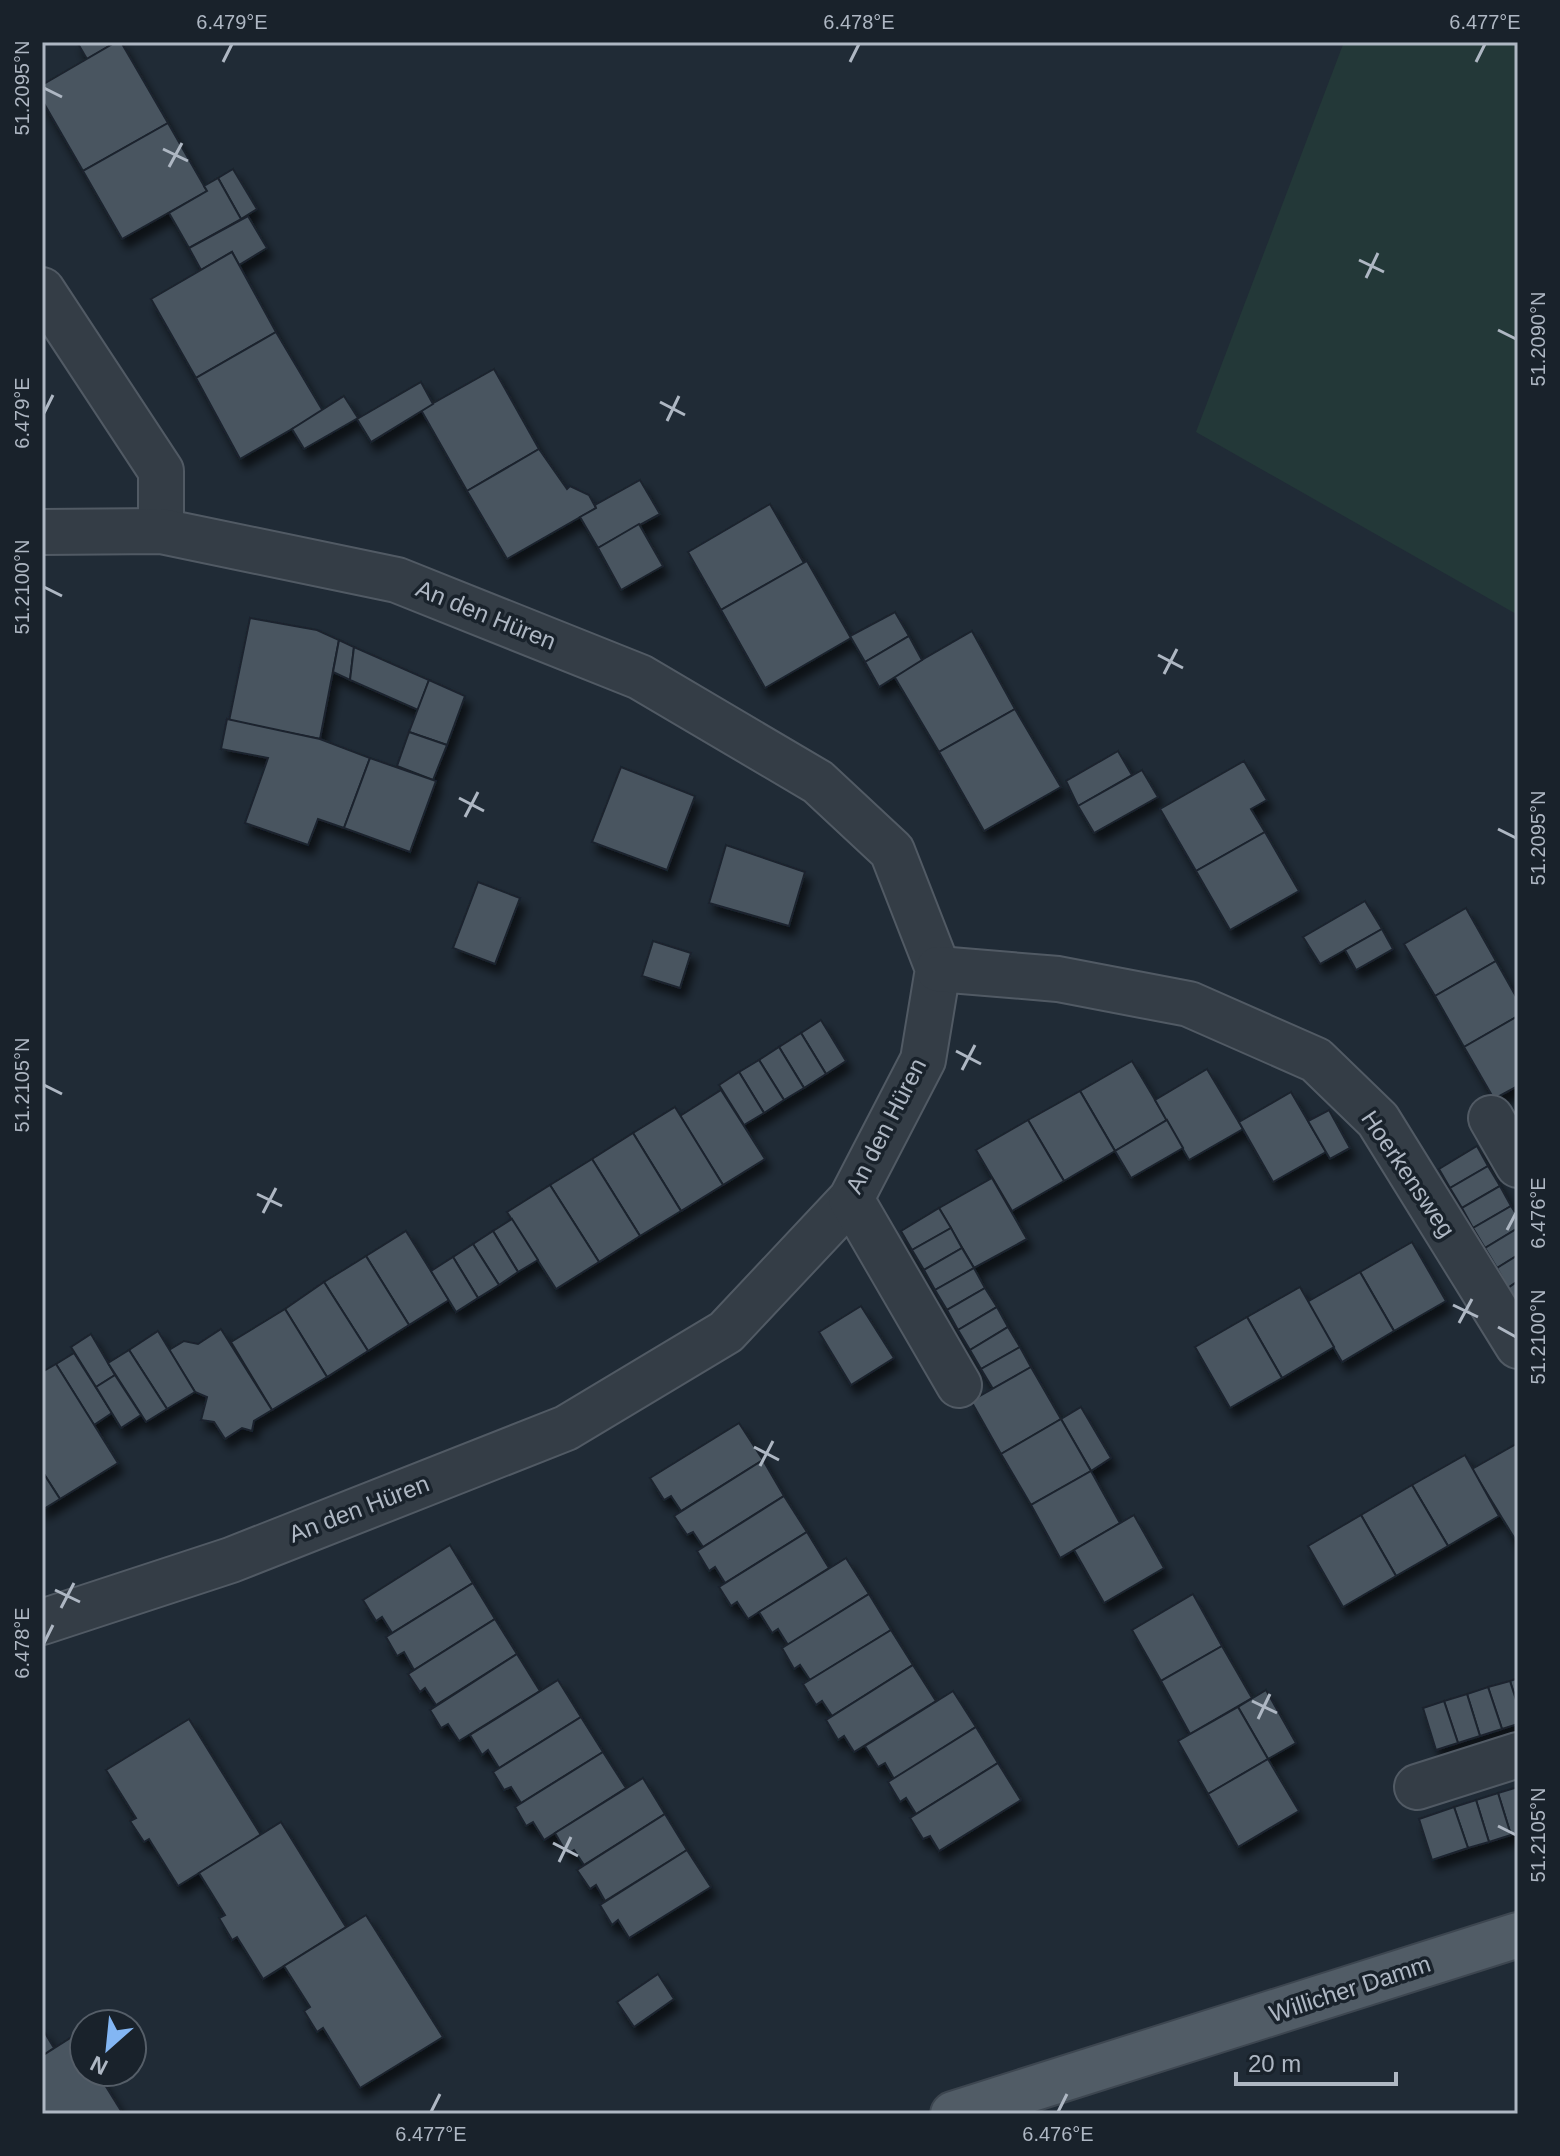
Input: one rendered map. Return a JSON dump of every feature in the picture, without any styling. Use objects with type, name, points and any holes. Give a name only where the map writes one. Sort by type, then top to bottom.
[{"type":"main road","name":"Willicher Damm","points":[[953,2114],[1518,1935]]},
{"type":"street","points":[[42,290],[161,471],[161,531]]},
{"type":"street","name":"An den Hüren","points":[[42,532],[161,531],[397,580],[640,677],[818,782],[892,851],[938,969],[923,1060],[851,1199],[726,1332],[566,1428],[231,1560],[42,1622]]},
{"type":"street","name":"Hoerkensweg","points":[[938,969],[1058,979],[1189,1004],[1316,1060],[1378,1120],[1518,1346]]},
{"type":"street","points":[[1491,1118],[1518,1165]]},
{"type":"street","points":[[851,1199],[959,1385]]},
{"type":"street","points":[[1417,1787],[1518,1755]]},
{"type":"green space","points":[[1344,42],[1518,42],[1518,615],[1196,432]]},
{"type":"building","points":[[77,42],[116,42],[87,59]]},
{"type":"building","points":[[121,42],[168,123],[83,171],[42,100],[42,85]]},
{"type":"building","points":[[168,123],[207,191],[122,239],[83,171]]},
{"type":"building","points":[[233,169],[257,209],[241,219],[218,178]]},
{"type":"building","points":[[218,178],[241,219],[189,248],[169,213],[207,191],[204,186]]},
{"type":"building","points":[[248,216],[267,248],[239,265],[232,252],[201,270],[189,248]]},
{"type":"building","points":[[232,252],[276,332],[196,378],[151,299]]},
{"type":"building","points":[[276,332],[323,411],[240,459],[196,378]]},
{"type":"building","points":[[494,369],[539,449],[467,491],[421,410]]},
{"type":"building","points":[[421,382],[433,404],[371,442],[357,419]]},
{"type":"building","points":[[344,396],[358,418],[304,449],[292,429]]},
{"type":"building","points":[[539,449],[567,489],[570,486],[589,495],[596,508],[507,559],[467,491]]},
{"type":"building","points":[[640,480],[660,514],[598,548],[580,517]]},
{"type":"building","points":[[770,504],[804,563],[721,610],[688,552]]},
{"type":"building","points":[[639,524],[663,566],[621,590],[598,548]]},
{"type":"building","points":[[807,561],[851,638],[765,688],[721,610]]},
{"type":"building","points":[[895,612],[909,636],[865,662],[850,636]]},
{"type":"building","points":[[250,618],[317,630],[339,640],[320,739],[229,721]]},
{"type":"building","points":[[972,631],[1015,709],[939,752],[894,676]]},
{"type":"building","points":[[909,636],[922,660],[879,687],[865,662]]},
{"type":"building","points":[[339,640],[354,647],[350,680],[333,672]]},
{"type":"building","points":[[354,647],[429,680],[418,710],[350,680]]},
{"type":"building","points":[[429,680],[465,696],[447,745],[409,732]]},
{"type":"building","points":[[1015,709],[1061,787],[984,831],[939,752]]},
{"type":"building","points":[[227,719],[320,739],[370,758],[344,828],[318,819],[308,845],[245,823],[268,758],[221,749]]},
{"type":"building","points":[[409,732],[447,745],[433,780],[397,766]]},
{"type":"building","points":[[1118,751],[1132,775],[1078,806],[1066,781]]},
{"type":"building","points":[[370,758],[436,781],[410,852],[344,828]]},
{"type":"building","points":[[1244,761],[1267,800],[1251,809],[1265,832],[1196,871],[1160,809]]},
{"type":"building","points":[[621,767],[695,796],[667,870],[592,842]]},
{"type":"building","points":[[1142,770],[1158,797],[1094,833],[1078,806]]},
{"type":"building","points":[[1265,832],[1299,891],[1230,930],[1196,871]]},
{"type":"building","points":[[726,845],[805,872],[789,926],[709,903]]},
{"type":"building","points":[[478,882],[520,898],[495,964],[453,948]]},
{"type":"building","points":[[1365,901],[1382,929],[1320,964],[1303,937]]},
{"type":"building","points":[[1466,908],[1496,961],[1435,996],[1404,944]]},
{"type":"building","points":[[1382,929],[1393,949],[1356,970],[1345,950]]},
{"type":"building","points":[[653,941],[691,953],[680,988],[642,976]]},
{"type":"building","points":[[1496,961],[1518,1000],[1518,1016],[1464,1047],[1435,996]]},
{"type":"building","points":[[1518,1016],[1518,1086],[1494,1099],[1464,1047]]},
{"type":"building","points":[[821,1020],[846,1061],[826,1074],[801,1033]]},
{"type":"building","points":[[801,1033],[826,1074],[804,1088],[779,1047]]},
{"type":"building","points":[[779,1047],[804,1088],[784,1100],[759,1060]]},
{"type":"building","points":[[759,1060],[784,1100],[764,1113],[739,1072]]},
{"type":"building","points":[[1132,1061],[1167,1120],[1115,1151],[1080,1091]]},
{"type":"building","points":[[1207,1069],[1243,1129],[1189,1160],[1155,1100]]},
{"type":"building","points":[[739,1072],[764,1113],[744,1125],[719,1085]]},
{"type":"building","points":[[721,1090],[765,1159],[723,1185],[680,1116]]},
{"type":"building","points":[[1080,1091],[1115,1151],[1064,1181],[1028,1120]]},
{"type":"building","points":[[1291,1092],[1326,1152],[1273,1182],[1239,1122]]},
{"type":"building","points":[[675,1107],[723,1185],[681,1211],[633,1133]]},
{"type":"building","points":[[1329,1110],[1350,1148],[1330,1159],[1308,1121]]},
{"type":"building","points":[[1028,1120],[1064,1181],[1012,1211],[976,1150]]},
{"type":"building","points":[[1167,1120],[1183,1148],[1131,1178],[1115,1151]]},
{"type":"building","points":[[633,1133],[681,1211],[640,1236],[592,1159]]},
{"type":"building","points":[[1477,1146],[1488,1166],[1450,1188],[1439,1169]]},
{"type":"building","points":[[592,1159],[640,1236],[599,1262],[550,1185]]},
{"type":"building","points":[[1488,1166],[1500,1186],[1462,1208],[1450,1188]]},
{"type":"building","points":[[992,1178],[1027,1239],[974,1268],[939,1208]]},
{"type":"building","points":[[550,1185],[599,1262],[556,1289],[507,1212]]},
{"type":"building","points":[[1500,1186],[1511,1206],[1473,1228],[1462,1208]]},
{"type":"building","points":[[1511,1206],[1518,1217],[1518,1228],[1485,1248],[1473,1228]]},
{"type":"building","points":[[939,1208],[951,1228],[912,1250],[901,1231]]},
{"type":"building","points":[[512,1219],[538,1260],[518,1272],[493,1231]]},
{"type":"building","points":[[951,1228],[962,1248],[924,1270],[912,1250]]},
{"type":"building","points":[[1518,1228],[1518,1255],[1497,1268],[1485,1248]]},
{"type":"building","points":[[406,1231],[449,1300],[409,1325],[366,1256]]},
{"type":"building","points":[[493,1231],[518,1272],[499,1285],[473,1244]]},
{"type":"building","points":[[1412,1242],[1446,1301],[1394,1331],[1360,1272]]},
{"type":"building","points":[[473,1244],[499,1285],[478,1298],[453,1257]]},
{"type":"building","points":[[962,1248],[974,1268],[935,1290],[924,1270]]},
{"type":"building","points":[[1518,1255],[1518,1281],[1508,1288],[1497,1268]]},
{"type":"building","points":[[366,1256],[409,1325],[368,1351],[324,1282]]},
{"type":"building","points":[[453,1257],[478,1298],[456,1312],[431,1271]]},
{"type":"building","points":[[974,1268],[985,1288],[947,1310],[935,1290]]},
{"type":"building","points":[[1360,1272],[1394,1331],[1342,1362],[1307,1302]]},
{"type":"building","points":[[1518,1281],[1518,1305],[1508,1288]]},
{"type":"building","points":[[324,1282],[368,1351],[327,1377],[285,1309]]},
{"type":"building","points":[[1300,1287],[1334,1347],[1282,1378],[1247,1317]]},
{"type":"building","points":[[985,1288],[997,1307],[958,1330],[947,1310]]},
{"type":"building","points":[[861,1306],[894,1358],[851,1385],[819,1332]]},
{"type":"building","points":[[997,1307],[1008,1327],[970,1350],[958,1330]]},
{"type":"building","points":[[285,1309],[327,1377],[272,1410],[231,1342]]},
{"type":"building","points":[[1247,1317],[1282,1378],[1230,1408],[1195,1347]]},
{"type":"building","points":[[1008,1327],[1020,1347],[981,1369],[970,1350]]},
{"type":"building","points":[[221,1329],[272,1410],[254,1421],[252,1431],[242,1428],[225,1439],[214,1422],[201,1420],[207,1397],[195,1392],[169,1350],[184,1341],[198,1344]]},
{"type":"building","points":[[158,1331],[195,1392],[167,1409],[129,1350]]},
{"type":"building","points":[[91,1334],[115,1375],[96,1387],[71,1347]]},
{"type":"building","points":[[1020,1347],[1031,1367],[993,1389],[981,1369]]},
{"type":"building","points":[[129,1350],[167,1409],[146,1422],[108,1363]]},
{"type":"building","points":[[74,1353],[112,1413],[94,1425],[56,1364]]},
{"type":"building","points":[[56,1364],[118,1463],[60,1499],[42,1471],[42,1372]]},
{"type":"building","points":[[1031,1367],[1061,1419],[1001,1454],[971,1401]]},
{"type":"building","points":[[115,1375],[141,1415],[121,1428],[96,1387]]},
{"type":"building","points":[[1081,1407],[1111,1458],[1091,1471],[1061,1419]]},
{"type":"building","points":[[1061,1419],[1091,1471],[1031,1505],[1001,1454]]},
{"type":"building","points":[[739,1423],[763,1460],[681,1511],[671,1496],[664,1500],[650,1478]]},
{"type":"building","points":[[1518,1443],[1518,1544],[1472,1469]]},
{"type":"building","points":[[1465,1455],[1499,1516],[1448,1546],[1412,1485]]},
{"type":"building","points":[[763,1460],[784,1496],[703,1547],[693,1532],[687,1535],[674,1516]]},
{"type":"building","points":[[42,1471],[60,1499],[42,1510]]},
{"type":"building","points":[[1091,1471],[1120,1523],[1060,1558],[1031,1505]]},
{"type":"building","points":[[1412,1485],[1448,1546],[1396,1576],[1361,1515]]},
{"type":"building","points":[[784,1496],[807,1532],[725,1583],[715,1567],[709,1571],[697,1551]]},
{"type":"building","points":[[1134,1515],[1164,1568],[1104,1603],[1074,1550]]},
{"type":"building","points":[[1361,1515],[1396,1576],[1343,1607],[1308,1546]]},
{"type":"building","points":[[807,1532],[829,1568],[748,1619],[737,1602],[731,1606],[719,1587]]},
{"type":"building","points":[[450,1545],[473,1583],[392,1633],[382,1617],[376,1621],[363,1600]]},
{"type":"building","points":[[846,1558],[869,1594],[788,1645],[778,1629],[772,1633],[759,1612]]},
{"type":"building","points":[[473,1583],[495,1619],[414,1670],[404,1652],[397,1656],[386,1637]]},
{"type":"building","points":[[869,1594],[891,1630],[810,1680],[800,1665],[794,1669],[782,1648]]},
{"type":"building","points":[[1193,1594],[1222,1646],[1161,1681],[1132,1630]]},
{"type":"building","points":[[495,1619],[517,1654],[436,1705],[425,1688],[420,1692],[408,1674]]},
{"type":"building","points":[[891,1630],[913,1665],[832,1716],[822,1701],[816,1705],[803,1684]]},
{"type":"building","points":[[1222,1646],[1252,1698],[1190,1734],[1161,1681]]},
{"type":"building","points":[[517,1654],[540,1691],[459,1741],[448,1724],[441,1728],[430,1710]]},
{"type":"building","points":[[913,1665],[936,1701],[854,1752],[844,1736],[838,1740],[826,1720]]},
{"type":"building","points":[[1518,1678],[1518,1706],[1510,1681]]},
{"type":"building","points":[[558,1680],[581,1717],[499,1768],[488,1750],[482,1755],[470,1735]]},
{"type":"building","points":[[1510,1681],[1518,1706],[1518,1724],[1502,1729],[1488,1687]]},
{"type":"building","points":[[1488,1687],[1502,1729],[1480,1736],[1467,1694]]},
{"type":"building","points":[[1266,1690],[1296,1743],[1268,1759],[1238,1707]]},
{"type":"building","points":[[953,1691],[976,1727],[894,1779],[885,1763],[878,1767],[865,1746]]},
{"type":"building","points":[[1467,1694],[1480,1736],[1458,1743],[1444,1701]]},
{"type":"building","points":[[1444,1701],[1458,1743],[1436,1750],[1423,1708]]},
{"type":"building","points":[[1238,1707],[1268,1759],[1208,1794],[1178,1741]]},
{"type":"building","points":[[581,1717],[603,1752],[521,1803],[511,1787],[504,1790],[493,1772]]},
{"type":"building","points":[[189,1719],[261,1835],[178,1886],[149,1839],[144,1842],[130,1821],[136,1818],[106,1770]]},
{"type":"building","points":[[976,1727],[998,1763],[916,1814],[906,1798],[900,1802],[888,1782]]},
{"type":"building","points":[[603,1752],[626,1788],[544,1840],[533,1822],[526,1826],[515,1807]]},
{"type":"building","points":[[1268,1759],[1299,1811],[1238,1847],[1208,1794]]},
{"type":"building","points":[[998,1763],[1021,1800],[939,1851],[930,1836],[923,1839],[910,1818]]},
{"type":"building","points":[[643,1778],[665,1814],[584,1865],[574,1850],[567,1854],[555,1833]]},
{"type":"building","points":[[1518,1787],[1518,1833],[1511,1835],[1498,1793]]},
{"type":"building","points":[[1498,1793],[1511,1835],[1489,1842],[1476,1800]]},
{"type":"building","points":[[1476,1800],[1489,1842],[1468,1848],[1454,1807]]},
{"type":"building","points":[[1454,1807],[1468,1848],[1432,1860],[1419,1819]]},
{"type":"building","points":[[665,1814],[687,1850],[605,1901],[596,1885],[590,1889],[577,1870]]},
{"type":"building","points":[[281,1822],[346,1927],[263,1979],[237,1937],[232,1940],[219,1918],[225,1915],[199,1873]]},
{"type":"building","points":[[687,1850],[711,1887],[629,1938],[618,1920],[612,1925],[600,1905]]},
{"type":"building","points":[[366,1915],[443,2037],[360,2088],[323,2028],[317,2032],[304,2011],[310,2007],[284,1966]]},
{"type":"building","points":[[658,1974],[674,1999],[634,2027],[617,2002]]},
{"type":"building","points":[[42,2028],[54,2048],[42,2056]]},
{"type":"building","points":[[68,2039],[68,2088],[107,2088],[123,2114],[42,2114],[42,2056]]}]
